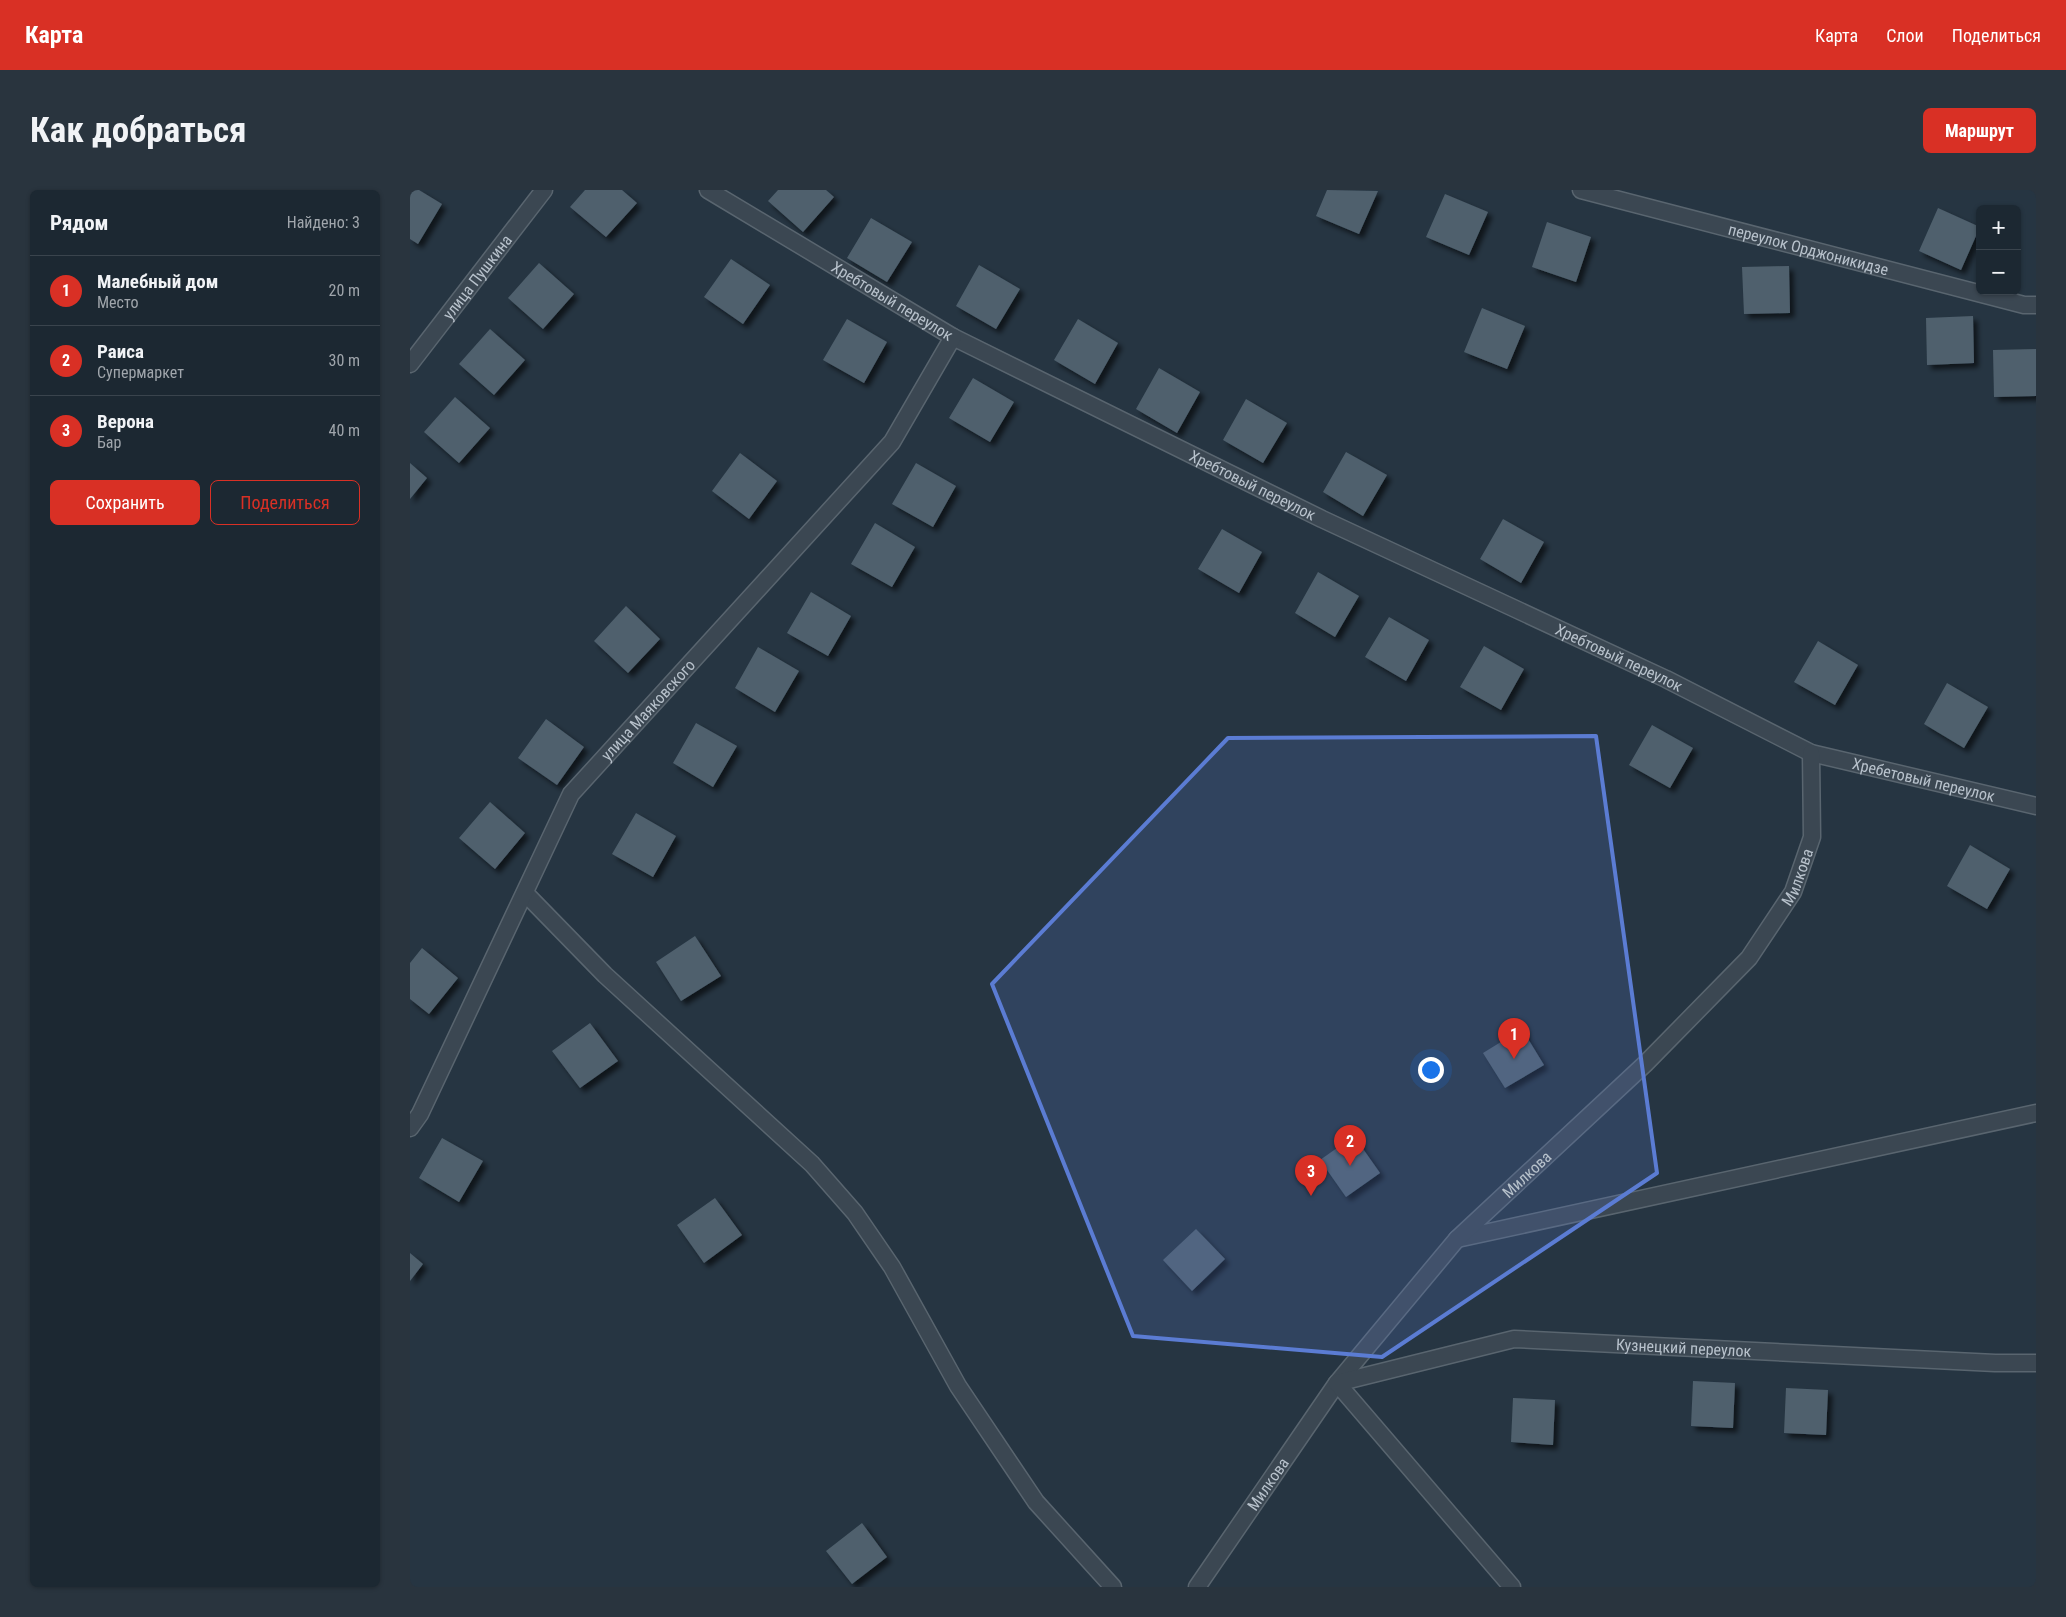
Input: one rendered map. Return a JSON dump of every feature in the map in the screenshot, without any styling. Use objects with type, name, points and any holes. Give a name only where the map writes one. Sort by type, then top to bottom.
[{"type":"lane","name":"улица Пушкина","points":[[410,364],[544,190]]},
{"type":"lane","name":"Хребтовый переулок","points":[[708,190],[953,337],[1322,519],[1666,679],[1811,753]]},
{"type":"lane","name":"переулок Орджоникидзе","points":[[1581,190],[2024,305],[2036,305]]},
{"type":"lane","name":"улица Маяковского","points":[[410,1128],[420,1114],[571,794],[892,442],[953,337]]},
{"type":"lane","name":"Хребетовый переулок","points":[[1811,753],[2036,806]]},
{"type":"lane","name":"Милкова","points":[[1196,1587],[1337,1384],[1457,1239],[1645,1064],[1749,958],[1793,892],[1812,837],[1811,753]]},
{"type":"lane","points":[[524,893],[605,975],[812,1164],[855,1213],[892,1267],[958,1386],[1036,1502],[1113,1587]]},
{"type":"lane","points":[[1457,1239],[2036,1113]]},
{"type":"lane","name":"Кузнецкий переулок","points":[[1337,1384],[1514,1339],[1995,1363],[2036,1363]]},
{"type":"lane","points":[[1337,1384],[1512,1587]]},
{"type":"highlighted area","points":[[1596,736],[1657,1173],[1382,1357],[1133,1336],[992,984],[1228,738]]},
{"type":"building","points":[[410,190],[419,190],[442,204],[418,244],[410,239]]},
{"type":"building","points":[[585,190],[622,190],[637,203],[606,237],[570,207]]},
{"type":"building","points":[[778,190],[826,190],[834,197],[803,232],[768,201]]},
{"type":"building","points":[[1327,190],[1378,191],[1359,234],[1316,216]]},
{"type":"building","points":[[1445,194],[1488,212],[1469,255],[1426,237]]},
{"type":"building","points":[[1938,208],[1976,225],[1976,236],[1961,270],[1919,251]]},
{"type":"building","points":[[871,218],[912,242],[887,282],[847,258]]},
{"type":"building","points":[[1547,222],[1591,237],[1576,282],[1532,267]]},
{"type":"building","points":[[731,259],[770,285],[743,324],[704,297]]},
{"type":"building","points":[[539,263],[574,294],[543,329],[508,298]]},
{"type":"building","points":[[979,265],[1020,289],[996,329],[956,306]]},
{"type":"building","points":[[1789,266],[1790,313],[1744,314],[1742,267]]},
{"type":"building","points":[[1482,308],[1525,326],[1507,369],[1464,352]]},
{"type":"building","points":[[1973,316],[1974,363],[1927,365],[1926,318]]},
{"type":"building","points":[[847,319],[887,342],[864,383],[823,360]]},
{"type":"building","points":[[1078,319],[1118,343],[1095,384],[1054,360]]},
{"type":"building","points":[[490,329],[525,360],[494,395],[459,364]]},
{"type":"building","points":[[2036,349],[2036,396],[1994,397],[1993,350]]},
{"type":"building","points":[[1159,368],[1200,392],[1177,433],[1136,409]]},
{"type":"building","points":[[973,378],[1014,402],[990,442],[949,418]]},
{"type":"building","points":[[455,397],[490,428],[459,463],[424,432]]},
{"type":"building","points":[[1246,399],[1287,423],[1263,463],[1223,440]]},
{"type":"building","points":[[1346,452],[1387,475],[1363,516],[1323,492]]},
{"type":"building","points":[[740,453],[777,481],[749,519],[712,491]]},
{"type":"building","points":[[410,463],[427,478],[410,499]]},
{"type":"building","points":[[916,463],[956,486],[933,527],[892,504]]},
{"type":"building","points":[[1503,519],[1544,542],[1521,583],[1480,559]]},
{"type":"building","points":[[875,523],[915,547],[892,587],[851,564]]},
{"type":"building","points":[[1222,529],[1262,552],[1239,593],[1198,569]]},
{"type":"building","points":[[1318,572],[1359,596],[1335,637],[1295,613]]},
{"type":"building","points":[[811,592],[851,616],[828,656],[787,633]]},
{"type":"building","points":[[626,606],[660,639],[628,673],[594,641]]},
{"type":"building","points":[[1389,617],[1429,640],[1406,681],[1365,657]]},
{"type":"building","points":[[1818,641],[1858,665],[1835,705],[1794,682]]},
{"type":"building","points":[[1484,646],[1524,669],[1501,710],[1460,687]]},
{"type":"building","points":[[758,647],[799,671],[775,712],[735,688]]},
{"type":"building","points":[[1947,683],[1988,707],[1964,748],[1924,724]]},
{"type":"building","points":[[546,719],[584,747],[557,785],[518,758]]},
{"type":"building","points":[[696,723],[737,746],[713,787],[673,763]]},
{"type":"building","points":[[1652,725],[1693,748],[1670,788],[1629,765]]},
{"type":"building","points":[[490,802],[525,833],[495,869],[459,838]]},
{"type":"building","points":[[636,813],[676,836],[653,877],[612,854]]},
{"type":"building","points":[[1970,845],[2010,869],[1987,909],[1947,886]]},
{"type":"building","points":[[695,936],[721,976],[681,1001],[656,962]]},
{"type":"building","points":[[422,948],[458,978],[429,1014],[410,999],[410,963]]},
{"type":"building","points":[[590,1023],[618,1061],[580,1088],[552,1051]]},
{"type":"building","points":[[1522,1029],[1544,1065],[1505,1088],[1483,1053]]},
{"type":"building","points":[[1354,1136],[1380,1173],[1346,1197],[1320,1160]]},
{"type":"building","points":[[442,1138],[483,1161],[459,1202],[419,1178]]},
{"type":"building","points":[[715,1198],[742,1235],[704,1263],[677,1225]]},
{"type":"building","points":[[1196,1229],[1225,1259],[1192,1291],[1163,1260]]},
{"type":"building","points":[[410,1253],[423,1264],[410,1281]]},
{"type":"building","points":[[1693,1381],[1735,1383],[1733,1428],[1691,1426]]},
{"type":"building","points":[[1786,1388],[1828,1390],[1826,1435],[1784,1433]]},
{"type":"building","points":[[1513,1398],[1555,1400],[1553,1445],[1511,1442]]},
{"type":"building","points":[[862,1523],[887,1557],[852,1584],[826,1551]]},
{"type":"place","name":"Малебный дом","points":[[1514,1059]]},
{"type":"place","name":"Раиса","points":[[1350,1166]]},
{"type":"place","name":"Верона","points":[[1311,1196]]}]
